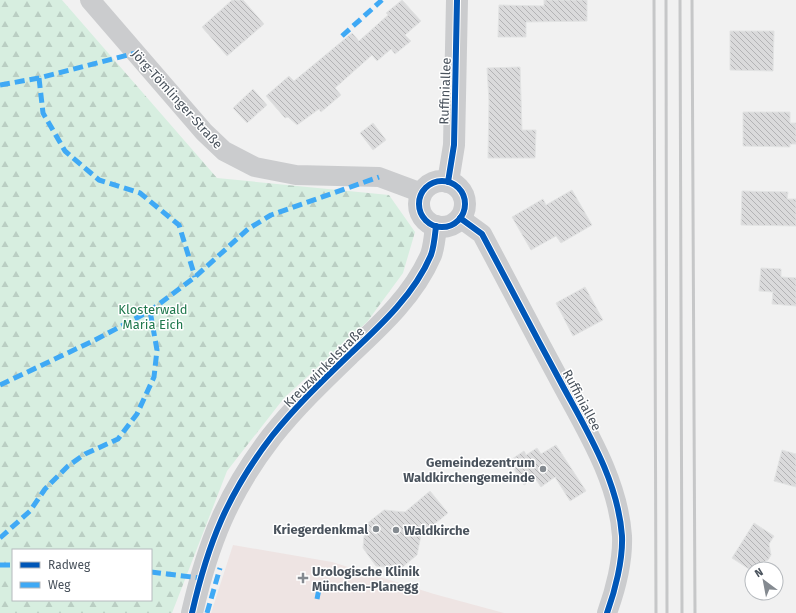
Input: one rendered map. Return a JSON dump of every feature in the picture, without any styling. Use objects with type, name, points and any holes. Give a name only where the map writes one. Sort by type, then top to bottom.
[{"type":"street","name":"Jörg-Tömlinger-Straße","points":[[90,0],[204,132],[224,151],[255,167],[296,175],[378,177],[422,193]]},
{"type":"street","name":"Ruffiniallee","points":[[448,182],[454,145],[458,0]]},
{"type":"street","points":[[448,182],[456,186],[462,193],[465,201],[464,210],[460,218],[453,224],[436,226],[421,213],[420,199],[422,193],[433,183],[448,182]]},
{"type":"street","name":"Ruffiniallee","points":[[460,218],[482,234],[584,425],[607,473],[616,502],[622,537],[616,587],[607,613]]},
{"type":"street","name":"Kreuzwinkelstraße","points":[[192,613],[201,574],[219,523],[241,479],[273,435],[316,386],[392,314],[413,285],[431,255],[436,226]]},
{"type":"shaded area","name":"Urologische Klinik München-Planegg","points":[[233,545],[332,562],[434,594],[504,613],[211,613]]},
{"type":"green space","name":"Klosterwald Maria Eich","points":[[0,0],[62,0],[217,178],[389,195],[415,232],[403,273],[367,322],[284,398],[227,471],[172,613],[0,613]]},
{"type":"building","points":[[232,0],[243,0],[264,24],[227,56],[202,27]]},
{"type":"building","points":[[402,0],[421,21],[405,35],[411,41],[395,54],[391,49],[377,61],[372,55],[335,88],[341,95],[321,112],[319,109],[297,125],[288,117],[285,118],[266,96],[289,76],[294,81],[352,33],[359,41],[388,15],[386,13]]},
{"type":"building","points":[[544,0],[587,0],[587,21],[526,22],[526,37],[498,37],[499,5],[544,6]]},
{"type":"building","points":[[730,31],[774,31],[773,71],[730,70]]},
{"type":"building","points":[[520,67],[522,130],[536,130],[535,158],[488,158],[489,101],[487,68]]},
{"type":"building","points":[[253,89],[267,105],[247,123],[233,108]]},
{"type":"building","points":[[743,112],[790,112],[790,123],[796,123],[796,144],[790,144],[790,147],[743,146]]},
{"type":"building","points":[[373,123],[386,140],[373,150],[360,133]]},
{"type":"building","points":[[572,190],[592,225],[561,243],[556,236],[531,250],[512,217],[543,199],[546,205]]},
{"type":"building","points":[[742,191],[788,192],[787,199],[796,199],[796,226],[741,225]]},
{"type":"building","points":[[761,268],[781,269],[781,277],[796,278],[796,306],[772,304],[773,292],[759,291]]},
{"type":"building","points":[[585,287],[603,320],[573,336],[556,303]]},
{"type":"building","name":"Gemeindezentrum Waldkirchengemeinde","points":[[556,445],[586,491],[570,501],[555,477],[541,487],[535,478],[524,485],[509,461],[524,451],[526,455],[537,448],[541,454]]},
{"type":"building","points":[[782,450],[796,454],[796,487],[774,481]]},
{"type":"building","name":"Waldkirche","points":[[430,491],[448,513],[421,535],[417,555],[400,569],[376,566],[363,548],[365,525],[384,510],[405,512]]},
{"type":"building","points":[[754,523],[774,536],[769,544],[771,555],[768,560],[744,561],[744,566],[732,558]]},
{"type":"railway","points":[[654,0],[656,613]]},
{"type":"railway","points":[[666,0],[667,613]]},
{"type":"railway","points":[[680,0],[682,613]]},
{"type":"railway","points":[[692,0],[695,613]]},
{"type":"marked path","points":[[342,36],[382,0]]},
{"type":"marked path","points":[[0,85],[39,78],[136,53]]},
{"type":"marked path","points":[[39,78],[43,113],[65,151],[99,180],[140,193],[179,225],[195,277]]},
{"type":"marked path","points":[[0,385],[95,340],[150,311],[195,277],[248,229],[271,215],[379,177]]},
{"type":"marked path","points":[[0,538],[30,511],[45,489],[68,466],[85,454],[118,439],[137,414],[154,377],[157,350],[150,311]]},
{"type":"marked path","points":[[0,565],[12,565]]},
{"type":"marked path","points":[[207,613],[220,568]]},
{"type":"marked path","points":[[152,572],[200,578]]},
{"type":"marked path","points":[[317,599],[320,584]]},
{"type":"cycle path","points":[[448,182],[454,145],[457,0]]},
{"type":"cycle path","points":[[442,181],[455,185],[461,191],[465,204],[461,217],[455,223],[442,227],[429,223],[423,217],[419,204],[423,191],[429,185],[442,181]]},
{"type":"cycle path","points":[[460,218],[482,234],[599,454],[607,474],[614,494],[622,536],[618,575],[607,613]]},
{"type":"cycle path","points":[[192,613],[198,588],[213,541],[243,478],[272,436],[290,415],[406,297],[424,270],[431,255],[434,245],[436,226]]},
{"type":"place","name":"Gemeindezentrum Waldkirchengemeinde","points":[[543,469]]},
{"type":"place","name":"Kriegerdenkmal","points":[[376,529]]},
{"type":"place","name":"Waldkirche","points":[[396,530]]},
{"type":"place","name":"Urologische Klinik München-Planegg","points":[[303,578]]}]
